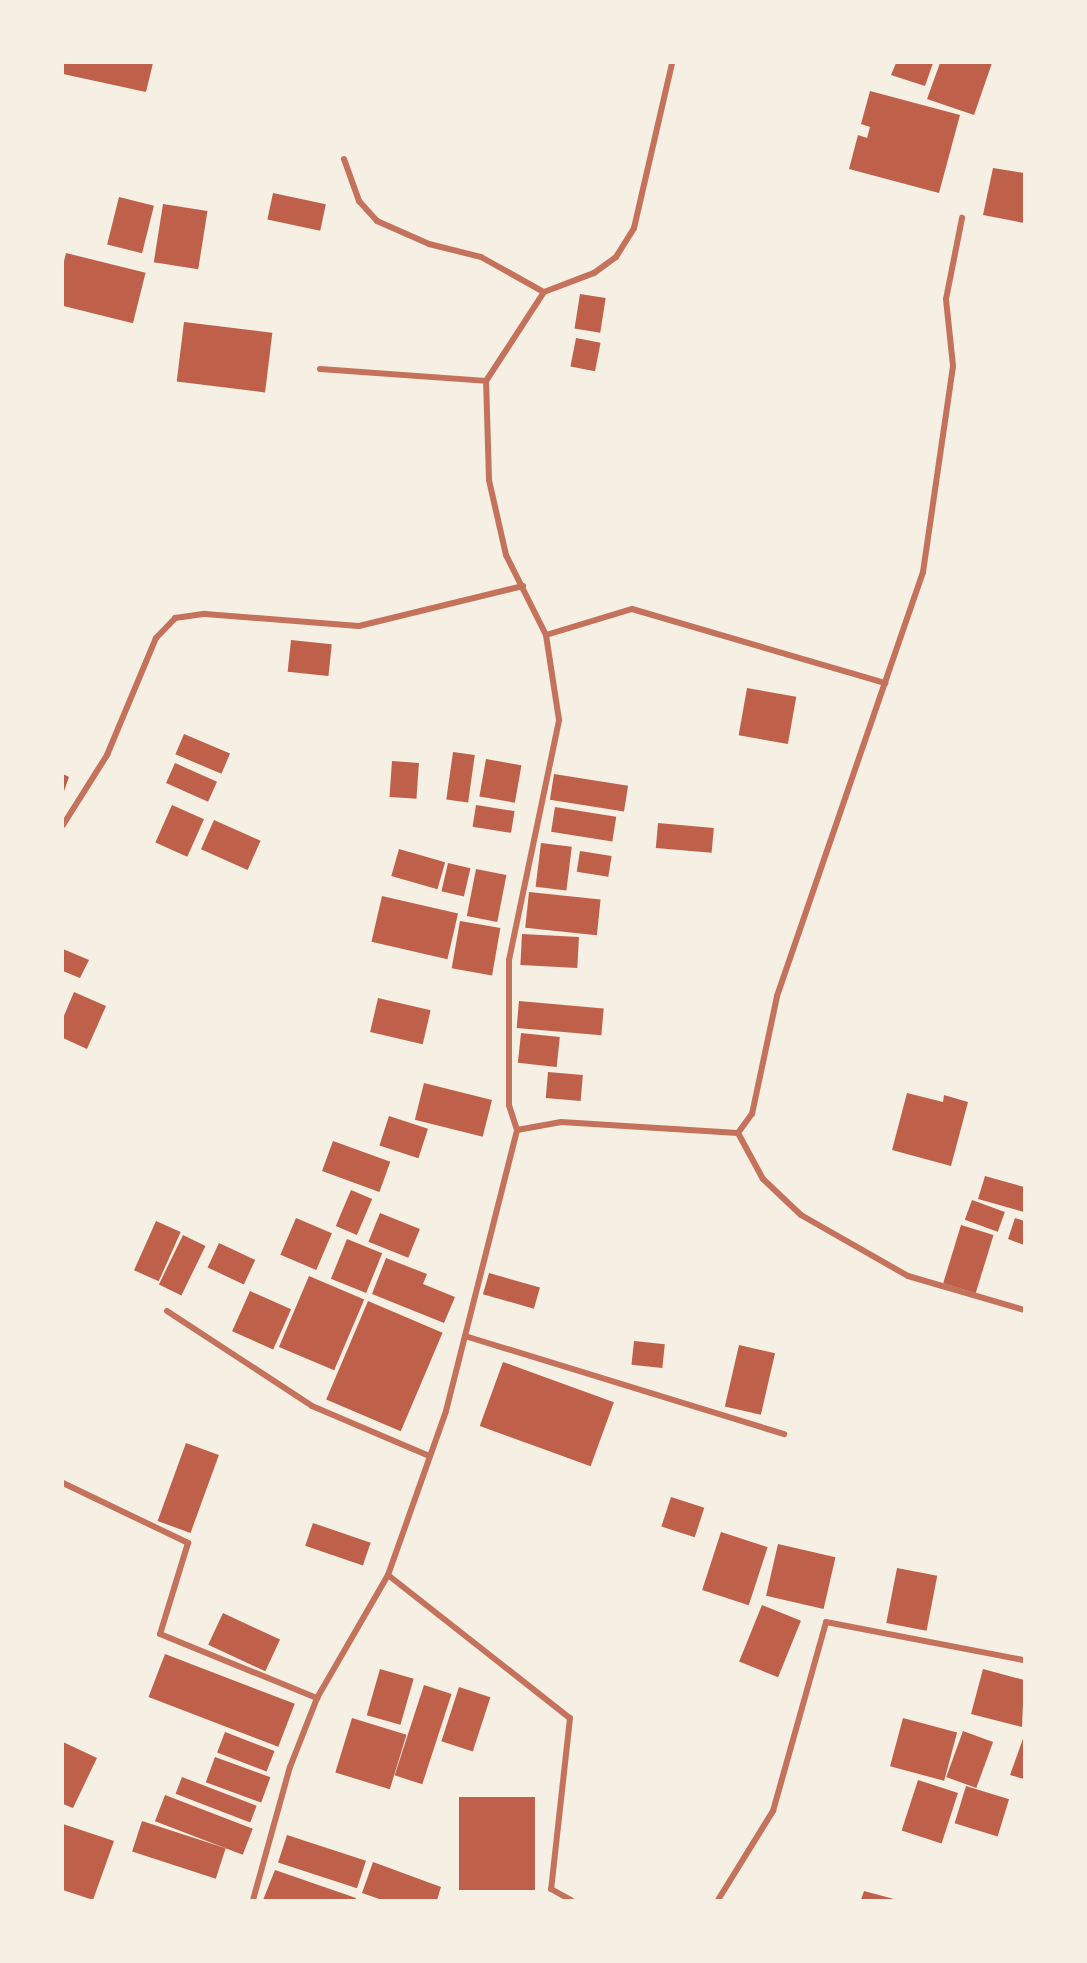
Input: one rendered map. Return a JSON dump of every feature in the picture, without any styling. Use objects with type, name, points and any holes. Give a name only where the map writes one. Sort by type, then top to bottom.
[{"type":"street","points":[[253,1900],[290,1767],[317,1698],[388,1575],[429,1456],[465,1336],[517,1130],[509,1105],[509,960],[559,720],[546,635],[506,555],[489,480],[486,381],[544,292],[609,262],[634,228],[672,63]]},
{"type":"street","points":[[344,159],[360,201],[377,221],[517,273],[544,292]]},
{"type":"street","points":[[738,1133],[752,1114],[777,996],[923,573],[933,517],[953,366],[946,299],[962,218]]},
{"type":"street","points":[[320,369],[486,381]]},
{"type":"street","points":[[63,825],[107,755],[156,638],[175,618],[205,614],[358,626],[523,586]]},
{"type":"street","points":[[546,635],[632,609],[885,683]]},
{"type":"street","points":[[517,1130],[561,1122],[738,1133]]},
{"type":"street","points":[[738,1133],[763,1179],[801,1215],[908,1276],[1024,1310]]},
{"type":"street","points":[[167,1311],[312,1406],[429,1456]]},
{"type":"street","points":[[465,1336],[783,1434]]},
{"type":"street","points":[[63,1483],[188,1542],[160,1635],[317,1698]]},
{"type":"street","points":[[388,1575],[570,1718],[551,1889],[571,1900]]},
{"type":"street","points":[[718,1900],[773,1810],[826,1622],[1024,1660]]},
{"type":"building","points":[[63,63],[153,63],[146,92],[63,74]]},
{"type":"building","points":[[896,63],[933,63],[925,86],[891,75]]},
{"type":"building","points":[[940,63],[992,63],[974,115],[927,99]]},
{"type":"building","points":[[870,91],[960,115],[939,193],[849,169],[858,135],[867,138],[870,127],[861,124]]},
{"type":"building","points":[[993,168],[1024,173],[1024,223],[983,215]]},
{"type":"building","points":[[273,193],[326,204],[320,231],[267,219]]},
{"type":"building","points":[[119,197],[154,206],[142,253],[107,245]]},
{"type":"building","points":[[163,204],[207,211],[198,269],[154,262]]},
{"type":"building","points":[[66,253],[146,273],[133,323],[63,306],[63,265]]},
{"type":"building","points":[[580,294],[606,298],[600,333],[575,329]]},
{"type":"building","points":[[184,322],[272,333],[265,392],[177,382]]},
{"type":"building","points":[[576,338],[601,343],[595,371],[570,366]]},
{"type":"building","points":[[291,640],[332,644],[328,676],[288,672]]},
{"type":"building","points":[[747,688],[796,697],[788,744],[739,735]]},
{"type":"building","points":[[184,734],[230,754],[221,774],[175,754]]},
{"type":"building","points":[[453,752],[475,755],[468,803],[446,800]]},
{"type":"building","points":[[486,759],[521,765],[515,803],[479,796]]},
{"type":"building","points":[[392,761],[419,763],[416,799],[389,797]]},
{"type":"building","points":[[175,763],[217,782],[208,802],[166,783]]},
{"type":"building","points":[[63,774],[69,777],[63,794]]},
{"type":"building","points":[[554,774],[628,786],[624,811],[550,800]]},
{"type":"building","points":[[172,805],[204,819],[187,857],[155,842]]},
{"type":"building","points":[[476,805],[515,811],[511,833],[473,827]]},
{"type":"building","points":[[555,807],[616,817],[612,841],[551,832]]},
{"type":"building","points":[[214,820],[261,841],[248,870],[201,849]]},
{"type":"building","points":[[658,823],[714,828],[712,853],[656,848]]},
{"type":"building","points":[[541,843],[572,847],[566,890],[536,887]]},
{"type":"building","points":[[399,849],[445,862],[437,889],[391,876]]},
{"type":"building","points":[[580,851],[612,856],[608,877],[577,872]]},
{"type":"building","points":[[448,863],[470,868],[464,896],[441,891]]},
{"type":"building","points":[[476,869],[506,875],[497,922],[467,916]]},
{"type":"building","points":[[529,892],[601,900],[597,935],[525,928]]},
{"type":"building","points":[[382,896],[458,914],[447,959],[371,942]]},
{"type":"building","points":[[460,921],[500,928],[492,975],[452,968]]},
{"type":"building","points":[[522,934],[579,937],[577,968],[520,965]]},
{"type":"building","points":[[63,949],[89,960],[80,978],[63,971]]},
{"type":"building","points":[[74,992],[106,1006],[87,1049],[63,1038],[63,1018]]},
{"type":"building","points":[[378,998],[431,1010],[423,1044],[370,1032]]},
{"type":"building","points":[[519,1001],[604,1008],[601,1035],[517,1028]]},
{"type":"building","points":[[521,1033],[560,1037],[557,1067],[518,1063]]},
{"type":"building","points":[[548,1072],[583,1075],[581,1101],[546,1098]]},
{"type":"building","points":[[424,1083],[492,1100],[483,1137],[415,1120]]},
{"type":"building","points":[[907,1093],[943,1102],[944,1095],[968,1102],[951,1166],[892,1150]]},
{"type":"building","points":[[389,1116],[428,1129],[418,1158],[379,1145]]},
{"type":"building","points":[[333,1141],[390,1162],[379,1192],[322,1171]]},
{"type":"building","points":[[985,1176],[1024,1187],[1024,1212],[978,1199]]},
{"type":"building","points":[[351,1190],[372,1199],[357,1235],[336,1226]]},
{"type":"building","points":[[972,1200],[1005,1212],[998,1232],[965,1220]]},
{"type":"building","points":[[380,1213],[420,1229],[408,1258],[368,1242]]},
{"type":"building","points":[[296,1218],[332,1233],[316,1270],[280,1255]]},
{"type":"building","points":[[1015,1218],[1024,1221],[1024,1245],[1008,1239]]},
{"type":"building","points":[[156,1221],[181,1232],[159,1281],[134,1270]]},
{"type":"building","points":[[961,1225],[994,1235],[976,1293],[943,1283]]},
{"type":"building","points":[[183,1235],[205,1246],[181,1295],[159,1284]]},
{"type":"building","points":[[347,1239],[382,1253],[366,1293],[331,1279]]},
{"type":"building","points":[[219,1243],[255,1260],[244,1284],[208,1267]]},
{"type":"building","points":[[386,1258],[427,1274],[423,1284],[455,1297],[444,1323],[372,1294]]},
{"type":"building","points":[[489,1273],[540,1288],[534,1309],[483,1294]]},
{"type":"building","points":[[309,1276],[364,1299],[334,1370],[279,1347]]},
{"type":"building","points":[[250,1291],[291,1309],[273,1349],[232,1331]]},
{"type":"building","points":[[368,1301],[443,1333],[401,1431],[326,1399]]},
{"type":"building","points":[[634,1341],[665,1344],[662,1368],[631,1365]]},
{"type":"building","points":[[739,1345],[775,1353],[761,1415],[725,1406]]},
{"type":"building","points":[[503,1362],[614,1402],[591,1466],[480,1426]]},
{"type":"building","points":[[186,1443],[219,1455],[191,1533],[158,1521]]},
{"type":"building","points":[[671,1497],[704,1508],[695,1537],[661,1526]]},
{"type":"building","points":[[313,1523],[371,1543],[363,1566],[305,1546]]},
{"type":"building","points":[[721,1532],[768,1547],[749,1605],[702,1590]]},
{"type":"building","points":[[778,1544],[835,1557],[824,1609],[766,1596]]},
{"type":"building","points":[[897,1568],[937,1576],[927,1631],[886,1623]]},
{"type":"building","points":[[762,1605],[801,1621],[778,1677],[739,1662]]},
{"type":"building","points":[[223,1613],[280,1640],[265,1671],[208,1645]]},
{"type":"building","points":[[165,1654],[295,1704],[278,1747],[149,1697]]},
{"type":"building","points":[[380,1669],[414,1679],[400,1725],[367,1715]]},
{"type":"building","points":[[983,1669],[1024,1680],[1022,1727],[971,1714]]},
{"type":"building","points":[[424,1685],[452,1694],[422,1784],[395,1775]]},
{"type":"building","points":[[459,1687],[490,1697],[473,1751],[441,1741]]},
{"type":"building","points":[[352,1718],[407,1735],[390,1789],[335,1773]]},
{"type":"building","points":[[903,1718],[957,1732],[944,1781],[890,1766]]},
{"type":"building","points":[[963,1731],[993,1742],[976,1788],[946,1777]]},
{"type":"building","points":[[225,1732],[274,1751],[267,1772],[217,1753]]},
{"type":"building","points":[[1024,1736],[1024,1779],[1010,1775]]},
{"type":"building","points":[[63,1742],[97,1758],[73,1808],[63,1804]]},
{"type":"building","points":[[215,1757],[270,1777],[261,1803],[206,1782]]},
{"type":"building","points":[[182,1777],[257,1806],[250,1822],[176,1794]]},
{"type":"building","points":[[918,1780],[958,1793],[942,1843],[902,1830]]},
{"type":"building","points":[[966,1786],[1009,1799],[998,1836],[955,1823]]},
{"type":"building","points":[[165,1795],[253,1829],[243,1855],[155,1821]]},
{"type":"building","points":[[459,1797],[535,1797],[535,1890],[459,1890]]},
{"type":"building","points":[[142,1821],[226,1848],[216,1879],[132,1851]]},
{"type":"building","points":[[63,1824],[114,1841],[93,1900],[63,1890]]},
{"type":"building","points":[[287,1835],[366,1861],[357,1888],[278,1863]]},
{"type":"building","points":[[373,1862],[441,1887],[437,1900],[382,1900],[362,1893]]},
{"type":"building","points":[[275,1870],[356,1898],[355,1900],[263,1900]]},
{"type":"building","points":[[864,1891],[894,1899],[894,1900],[861,1900]]}]
